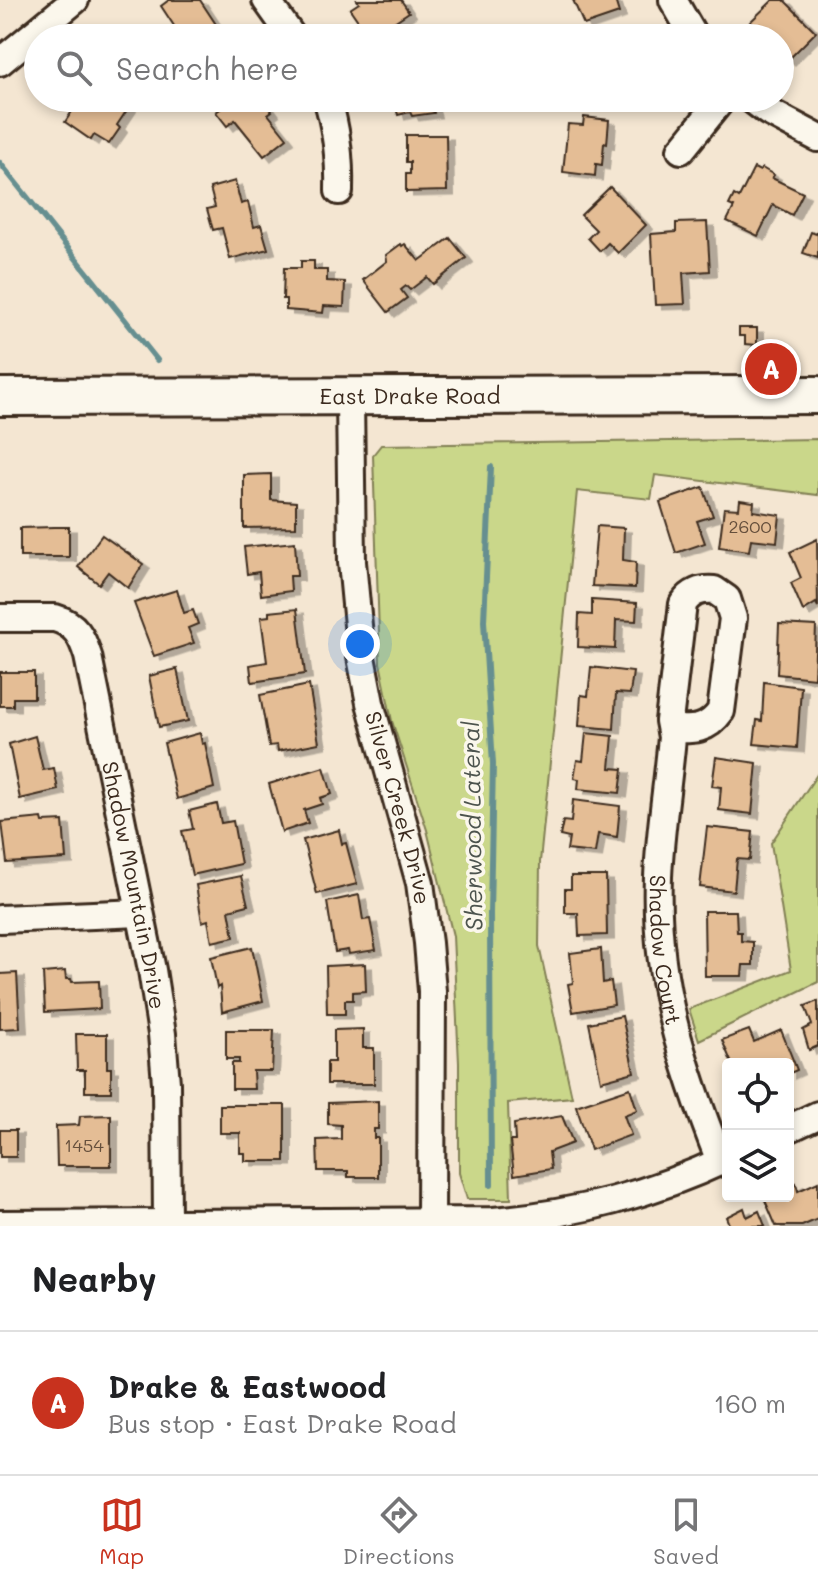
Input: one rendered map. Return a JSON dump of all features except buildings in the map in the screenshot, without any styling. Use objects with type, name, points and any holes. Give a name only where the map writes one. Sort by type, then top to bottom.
[{"type":"main road","name":"East Drake Road","points":[[0,397],[818,395]]},
{"type":"street","points":[[46,24],[75,0]]},
{"type":"street","points":[[266,0],[283,24]]},
{"type":"street","points":[[673,0],[687,24]]},
{"type":"street","points":[[0,62],[24,42]]},
{"type":"street","points":[[331,112],[340,155],[339,191]]},
{"type":"street","points":[[681,150],[712,112]]},
{"type":"street","points":[[769,112],[818,138]]},
{"type":"street","name":"Silver Creek Drive","points":[[350,397],[352,562],[361,657],[370,703],[420,883],[428,943],[432,991],[431,1221]]},
{"type":"street","name":"Shadow Court","points":[[671,729],[700,729],[714,721],[721,711],[733,618],[727,599],[714,590],[697,591],[683,604],[669,721],[672,737],[658,876],[664,974],[675,1034],[722,1154]]},
{"type":"street","name":"Shadow Mountain Drive","points":[[0,618],[55,618],[76,629],[83,641],[152,970],[162,1034],[166,1083],[167,1223]]},
{"type":"street","points":[[0,919],[140,913]]},
{"type":"street","points":[[794,1126],[818,1115]]},
{"type":"street","points":[[0,1224],[299,1224],[534,1218],[595,1207],[645,1193],[722,1160]]},
{"type":"green space","points":[[818,439],[818,495],[655,475],[651,499],[577,491],[540,862],[539,946],[572,1097],[508,1103],[511,1199],[467,1199],[459,1173],[459,1063],[453,936],[427,830],[392,721],[380,663],[373,455],[381,445]]},
{"type":"green space","points":[[818,773],[818,982],[699,1040],[689,1009],[791,970],[771,843]]},
{"type":"waterway","name":"Sherwood Lateral","points":[[0,163],[157,360]]},
{"type":"waterway","name":"Sherwood Lateral","points":[[491,467],[484,621],[493,764],[491,1185]]},
{"type":"place","name":"Drake & Eastwood","points":[[771,369]]}]
